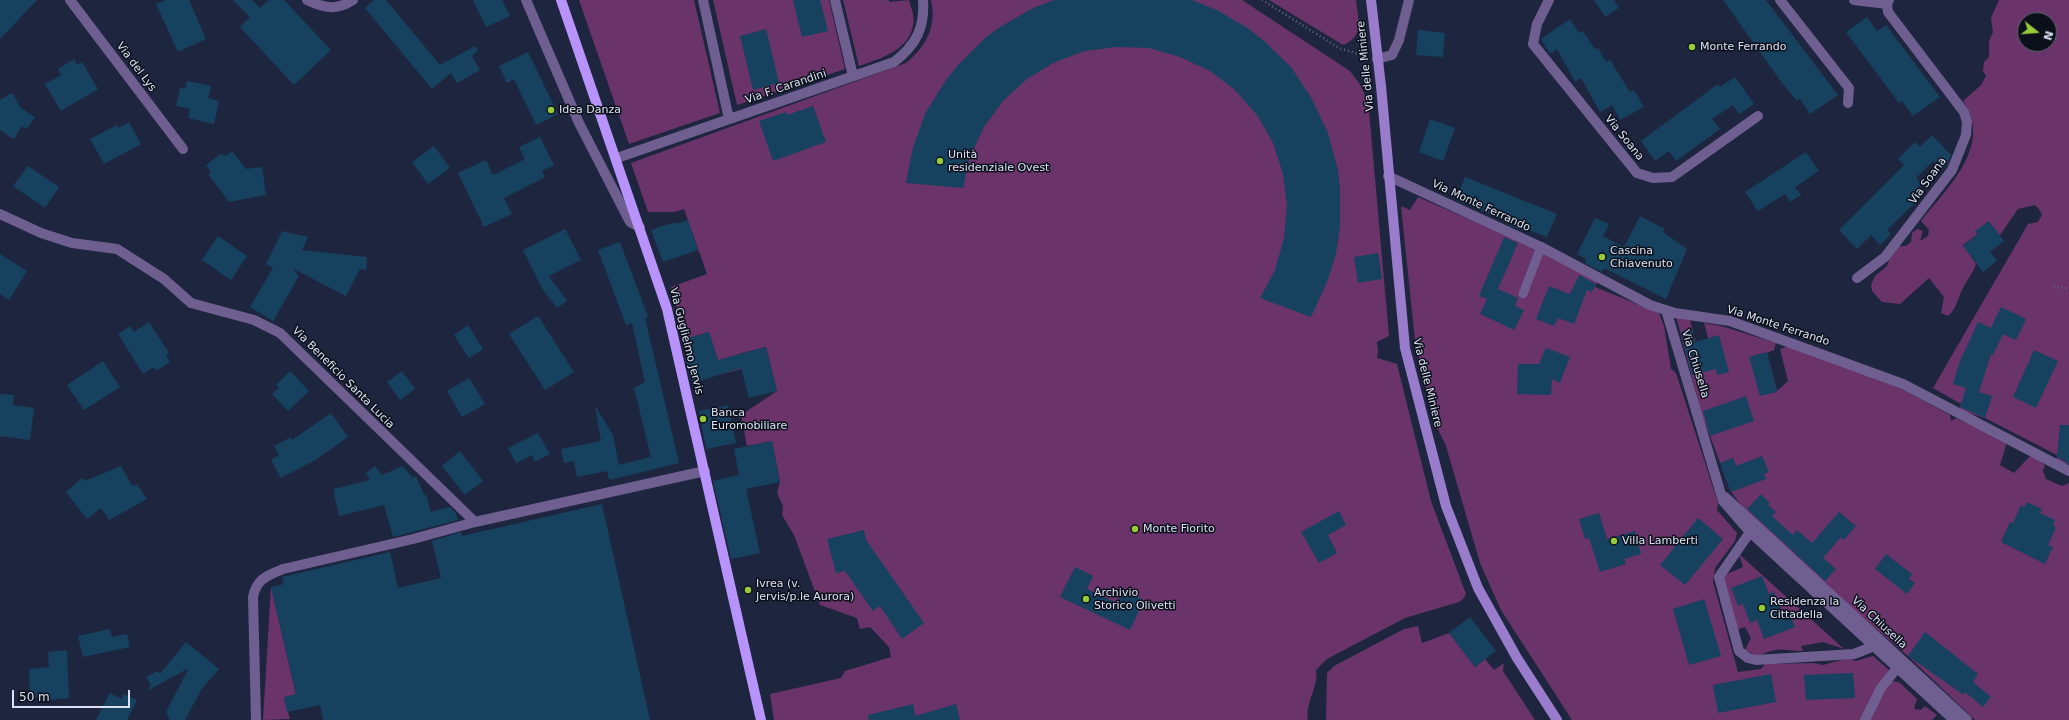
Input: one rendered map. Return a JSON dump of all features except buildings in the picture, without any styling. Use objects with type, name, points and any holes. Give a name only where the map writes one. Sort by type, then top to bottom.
[{"type":"main road","name":"Via Guglielmo Jervis","points":[[561,0],[617,158],[667,309],[761,720]]},
{"type":"street","name":"Via del Lys","points":[[70,0],[183,149]]},
{"type":"street","points":[[307,0],[329,8],[343,7],[353,0]]},
{"type":"street","points":[[526,0],[579,123],[630,222],[640,227]]},
{"type":"street","points":[[703,0],[729,119]]},
{"type":"street","points":[[835,0],[853,76]]},
{"type":"street","name":"Via F. Carandini","points":[[617,158],[894,62],[914,44],[922,24],[923,0]]},
{"type":"street","name":"Via delle Miniere","points":[[1371,0],[1405,348],[1446,506],[1478,588],[1517,658],[1557,720]]},
{"type":"street","points":[[1377,59],[1392,55],[1399,40],[1409,0]]},
{"type":"street","name":"Via Soana","points":[[1549,0],[1540,18],[1533,44],[1637,173],[1654,178],[1672,177],[1758,116]]},
{"type":"street","points":[[1780,0],[1849,88],[1848,103]]},
{"type":"street","name":"Via Soana","points":[[1854,0],[1888,2],[1888,12],[1964,112],[1967,122],[1966,135],[1952,170],[1885,257],[1857,278]]},
{"type":"street","name":"Via Monte Ferrando","points":[[1388,176],[1540,247],[1640,300],[1666,310],[1730,321],[1903,384],[2069,471]]},
{"type":"street","name":"Via Beneficio Santa Lucia","points":[[0,214],[41,233],[72,243],[117,249],[164,279],[191,302],[254,320],[280,333],[474,522]]},
{"type":"street","name":"Via Chiusella","points":[[1666,310],[1723,501],[1730,511],[1750,532],[1954,720]]},
{"type":"street","points":[[256,720],[253,597],[254,590],[262,579],[283,569],[412,539],[474,522],[705,471]]},
{"type":"street","name":"Via Chiusella","points":[[1722,495],[1967,720]]},
{"type":"street","name":"Via Chiusella","points":[[1750,532],[1719,577],[1739,651],[1743,655],[1756,660],[1854,654],[1874,646]]},
{"type":"street","points":[[1865,720],[1881,688],[1898,668]]},
{"type":"lane","points":[[1523,294],[1540,247]]},
{"type":"path","points":[[1262,0],[1339,48],[1377,59]]},
{"type":"path","points":[[2054,286],[2069,289]]},
{"type":"shaded area","points":[[579,0],[694,0],[720,113],[629,144]]},
{"type":"shaded area","points":[[713,0],[829,0],[845,69],[737,105]]},
{"type":"shaded area","points":[[843,0],[889,0],[889,2],[909,0],[914,19],[910,34],[906,41],[892,53],[859,66]]},
{"type":"shaded area","points":[[931,0],[1242,0],[1350,71],[1361,86],[1369,111],[1389,336],[1377,342],[1377,358],[1397,364],[1431,501],[1466,594],[1459,602],[1405,618],[1327,659],[1316,670],[1316,682],[1308,707],[1308,720],[916,720],[913,705],[876,720],[774,720],[770,694],[841,678],[845,671],[891,657],[889,647],[870,627],[860,629],[857,618],[820,605],[794,535],[782,515],[783,506],[777,493],[780,482],[772,441],[747,446],[741,415],[777,391],[766,347],[738,354],[741,369],[722,374],[709,332],[685,339],[671,287],[707,274],[684,209],[675,212],[648,212],[631,163],[906,63],[919,50],[928,35],[932,19]]},
{"type":"shaded area","points":[[1269,0],[1356,0],[1359,21],[1357,32],[1355,37],[1343,45]]},
{"type":"shaded area","points":[[1999,0],[2069,0],[2069,464],[2057,462],[2057,455],[1985,418],[1959,410],[1961,404],[1933,388],[2028,224],[2038,222],[2042,215],[2035,205],[2018,209],[2000,235],[1975,231],[1978,234],[1963,245],[1976,264],[1955,307],[1948,316],[1941,313],[1944,297],[1929,278],[1900,304],[1882,302],[1872,291],[1871,285],[1875,276],[1887,266],[1891,255],[1899,246],[1906,246],[1911,242],[1912,233],[1917,229],[1923,231],[1920,241],[1928,236],[1929,230],[1921,221],[1943,195],[1963,165],[1970,150],[1973,134],[1971,117],[1963,101],[1981,85],[1986,76],[1983,71],[1984,62],[1989,57],[1989,41],[1993,32],[1991,18]]},
{"type":"shaded area","points":[[1418,197],[1519,241],[1598,281],[1595,287],[1659,313],[1664,326],[1671,369],[1676,373],[1718,503],[1717,510],[1737,533],[1735,541],[1715,568],[1713,582],[1738,672],[1761,669],[1765,664],[1814,663],[1823,665],[1849,658],[1856,661],[1873,656],[1889,670],[1860,720],[1572,720],[1501,610],[1480,563],[1446,446],[1434,421],[1415,341],[1401,206],[1410,210]]},
{"type":"shaded area","points":[[1676,316],[1690,320],[1703,372],[1716,368],[1704,323],[1721,326],[1776,343],[1774,350],[1767,353],[1777,391],[1788,381],[1780,349],[1788,346],[1900,388],[1950,415],[1951,421],[1956,418],[2007,442],[2000,465],[2014,473],[2031,455],[2045,465],[2043,471],[2046,479],[2062,486],[2069,483],[2069,720],[1975,720],[1908,656],[1810,573],[1746,511],[1731,492],[1701,412]]},
{"type":"shaded area","points":[[1739,554],[1844,649],[1823,642],[1801,646],[1803,651],[1775,650],[1759,656],[1745,650],[1751,638],[1745,627],[1736,630],[1722,576],[1743,567]]},
{"type":"shaded area","points":[[271,587],[296,695],[284,698],[290,719],[263,720]]},
{"type":"shaded area","points":[[1418,626],[1422,643],[1449,633],[1475,667],[1485,659],[1494,670],[1504,663],[1503,671],[1535,720],[1326,720],[1327,673],[1334,666],[1404,629]]},
{"type":"shaded area","points":[[1891,681],[1899,682],[1917,699],[1914,709],[1921,710],[1925,706],[1937,715],[1932,720],[1870,720],[1875,704]]},
{"type":"place","name":"Monte Ferrando","points":[[1692,47]]},
{"type":"place","name":"Idea Danza","points":[[551,110]]},
{"type":"place","name":"Unità residenziale Ovest","points":[[940,161]]},
{"type":"place","name":"Cascina Chiavenuto","points":[[1602,257]]},
{"type":"place","name":"Banca Euromobiliare","points":[[703,419]]},
{"type":"place","name":"Monte Fiorito","points":[[1135,529]]},
{"type":"place","name":"Villa Lamberti","points":[[1614,541]]},
{"type":"place","name":"Ivrea (v. Jervis/p.le Aurora)","points":[[748,590]]},
{"type":"place","name":"Archivio Storico Olivetti","points":[[1086,599]]},
{"type":"place","name":"Residenza la Cittadella","points":[[1762,608]]}]
